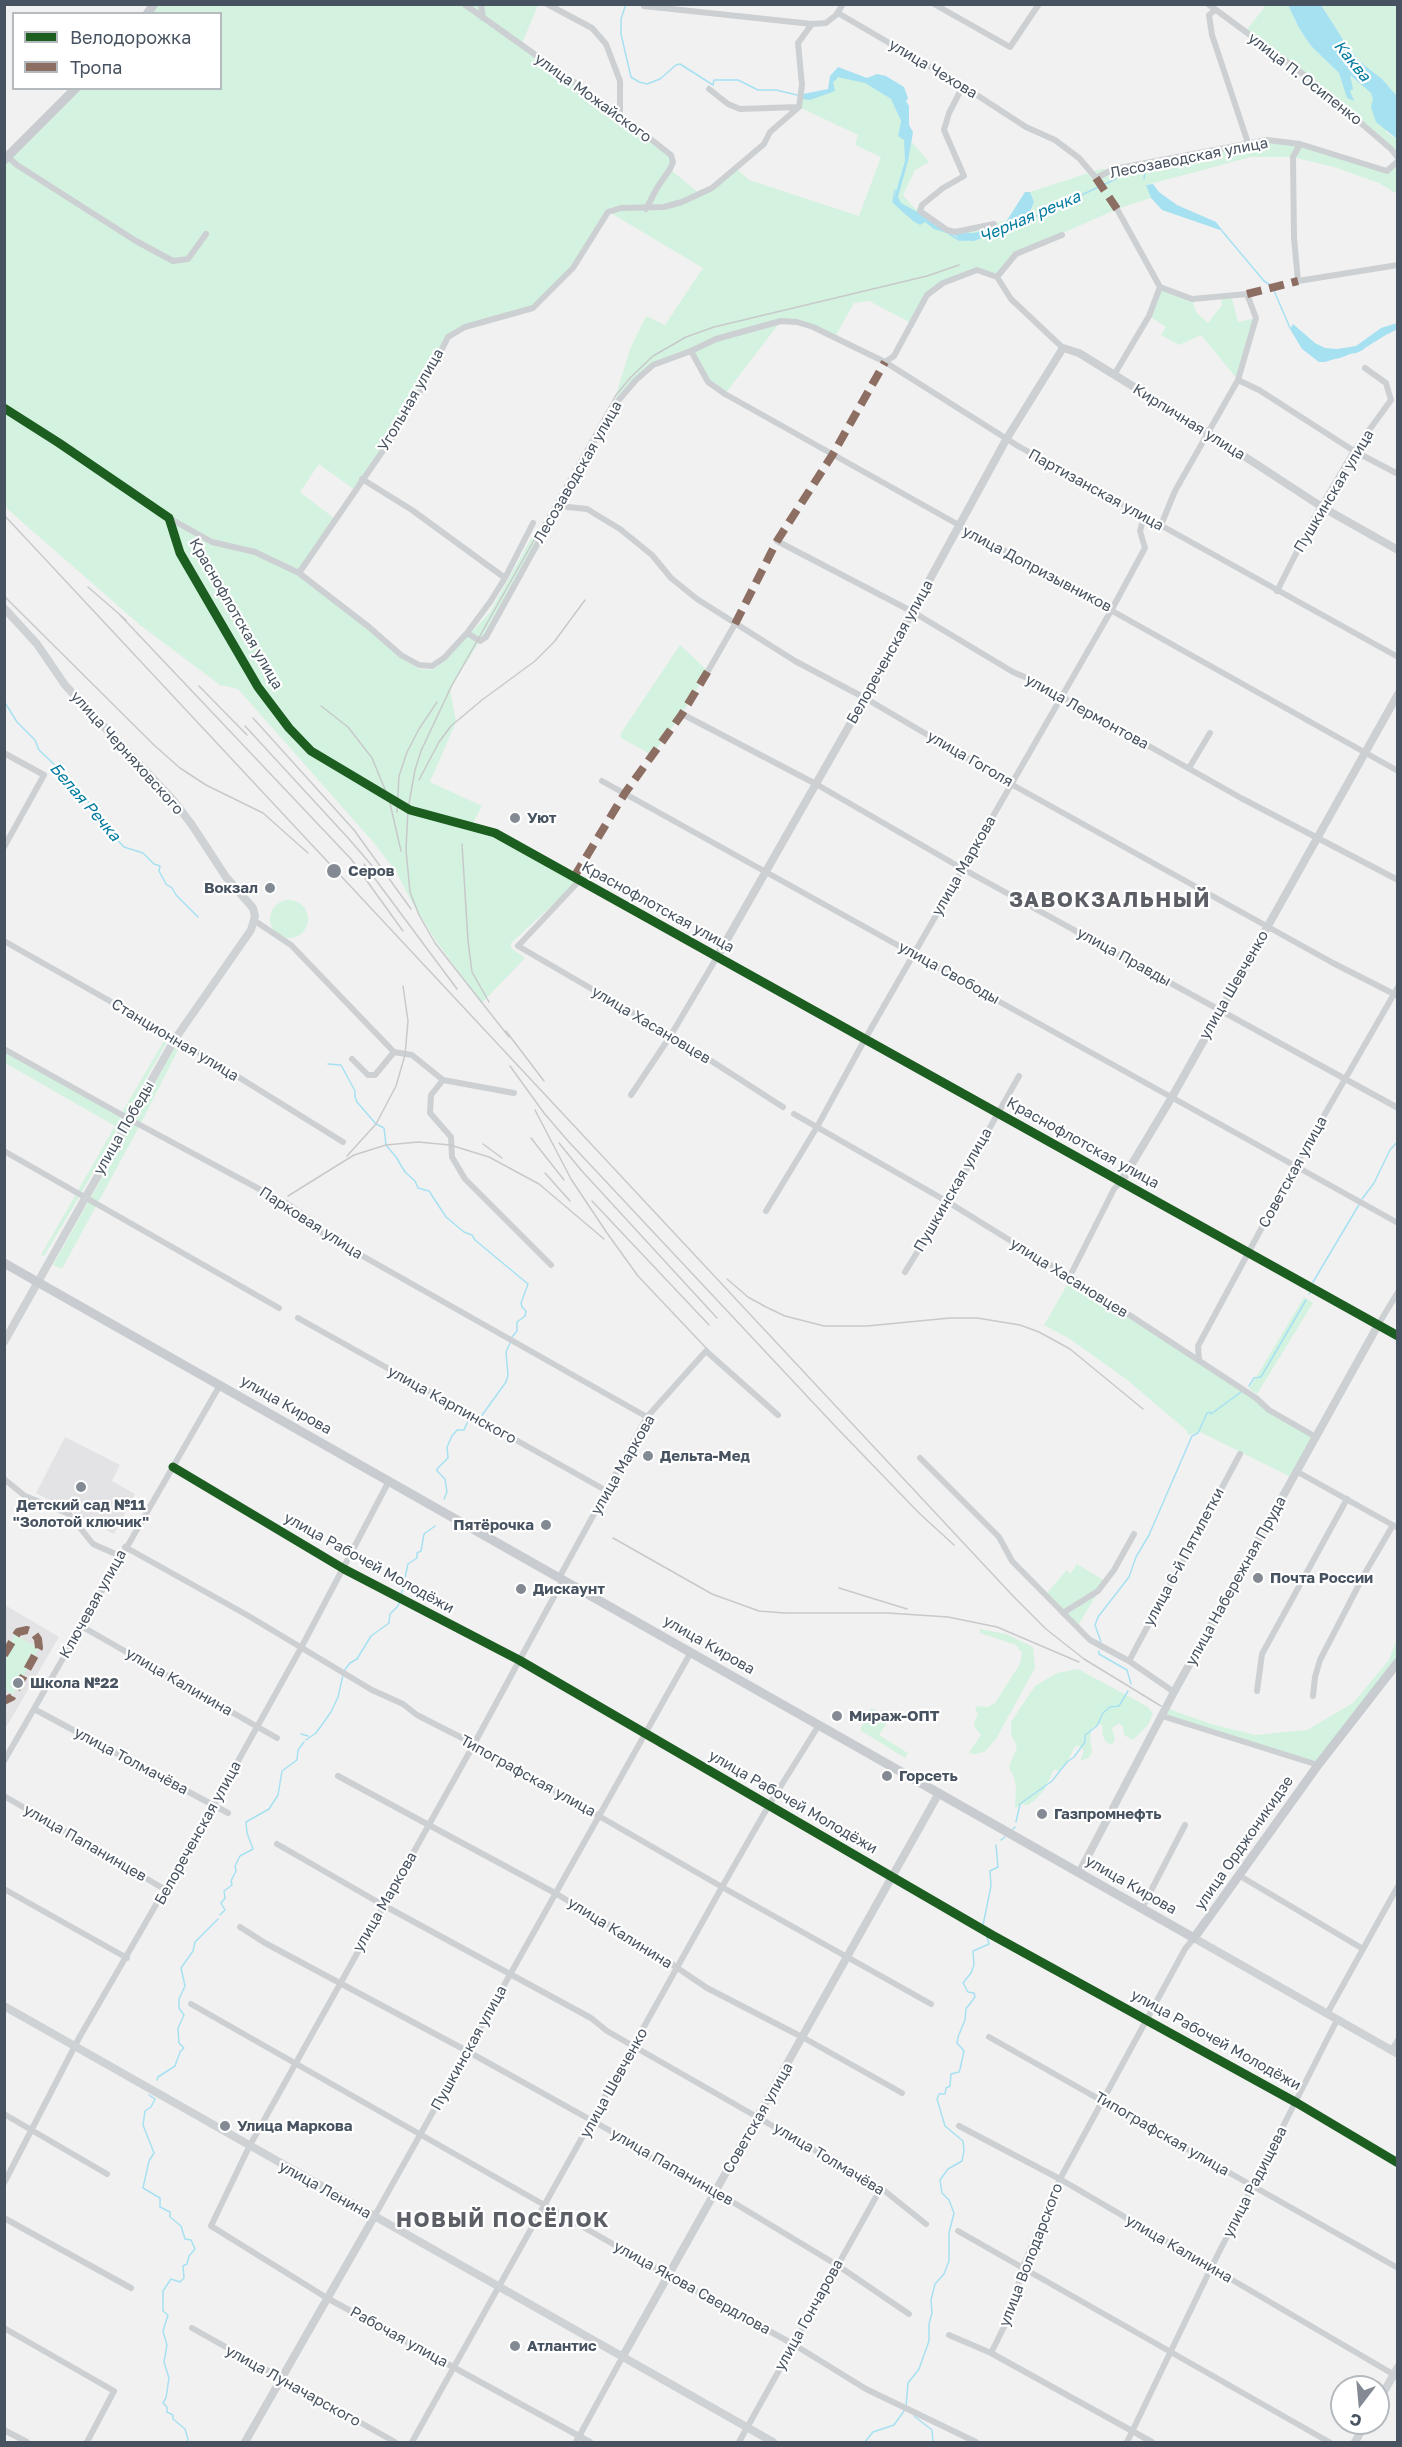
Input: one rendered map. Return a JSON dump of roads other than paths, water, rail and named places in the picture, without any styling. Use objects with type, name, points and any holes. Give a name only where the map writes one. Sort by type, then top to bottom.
[{"type":"main road","points":[[6,159],[74,90]]},
{"type":"main road","name":"улица Черняховского","points":[[4,608],[37,644],[65,685],[173,800],[226,877],[253,909],[255,921]]},
{"type":"main road","name":"улица Победы","points":[[4,1342],[175,1039],[252,930],[255,921]]},
{"type":"main road","name":"улица Кирова","points":[[4,1263],[1394,2053]]},
{"type":"main road","name":"улица Орджоникидзе","points":[[1194,1938],[1317,1765],[1398,1662]]},
{"type":"main road","name":"улица Ленина","points":[[4,2006],[772,2442]]},
{"type":"street","name":"улица Можайского","points":[[464,4],[620,115],[674,159],[670,170],[646,209]]},
{"type":"street","points":[[481,4],[483,18]]},
{"type":"street","points":[[547,4],[592,28],[606,44],[621,81],[620,115]]},
{"type":"street","points":[[710,4],[712,13]]},
{"type":"street","points":[[644,6],[812,24],[826,23],[838,13],[843,4]]},
{"type":"street","points":[[934,4],[1010,47],[1039,4]]},
{"type":"street","name":"улица П. Осипенко","points":[[1208,4],[1307,77],[1391,149],[1398,160],[1387,171]]},
{"type":"street","points":[[1215,10],[1209,15],[1212,35],[1248,143]]},
{"type":"street","name":"улица Чехова","points":[[838,13],[963,86],[1026,127],[1055,140],[1079,158],[1096,178]]},
{"type":"street","points":[[709,89],[728,104],[740,109],[799,107],[802,85],[798,43],[812,24]]},
{"type":"street","points":[[963,86],[949,113],[944,130],[964,176],[922,205],[920,211],[955,232],[994,224]]},
{"type":"street","name":"Угольная улица","points":[[299,573],[405,417],[448,337],[465,327],[533,308],[573,268],[608,212],[621,208],[646,209],[682,202],[712,188],[764,144],[770,132],[799,107]]},
{"type":"street","name":"Лесозаводская улица","points":[[1096,178],[1114,170],[1267,140],[1300,144],[1387,171]]},
{"type":"street","points":[[1300,144],[1293,157],[1294,238],[1298,281],[1398,265]]},
{"type":"street","points":[[6,159],[126,235],[173,261],[188,259],[206,234]]},
{"type":"street","points":[[1118,209],[1160,287],[1192,299],[1247,294],[1256,318],[1238,380],[1175,491],[1161,525]]},
{"type":"street","points":[[885,362],[894,356],[927,295],[943,283],[977,270],[997,277],[1016,254],[1062,235]]},
{"type":"street","name":"Кирпичная улица","points":[[997,277],[1011,299],[1064,348],[1079,353],[1208,432],[1322,507],[1398,550]]},
{"type":"street","points":[[1114,375],[1149,316],[1160,287]]},
{"type":"street","name":"Лесозаводская улица","points":[[467,633],[480,641],[486,637],[617,402],[653,365],[716,339],[781,321],[797,322]]},
{"type":"street","name":"Партизанская улица","points":[[797,322],[813,327],[885,362],[1018,447],[1398,657]]},
{"type":"street","name":"Белореченская улица","points":[[717,957],[960,528],[1007,438],[1064,348]]},
{"type":"street","name":"улица Допризывников","points":[[691,351],[708,382],[725,394],[960,528],[1112,609],[1398,771]]},
{"type":"street","points":[[1365,368],[1386,383],[1391,400],[1398,405]]},
{"type":"street","points":[[1238,380],[1259,390],[1354,452],[1398,474]]},
{"type":"street","name":"Пушкинская улица","points":[[1277,591],[1312,522],[1354,452],[1391,400]]},
{"type":"street","points":[[4,408],[59,442],[169,518],[212,542],[255,552],[299,573],[401,655],[419,665],[432,666],[444,658],[467,633],[505,578],[532,523]]},
{"type":"street","points":[[362,479],[412,510],[505,578]]},
{"type":"street","name":"улица Гоголя","points":[[558,506],[587,508],[620,529],[652,555],[671,578],[697,599],[795,661],[865,698],[1011,784],[1268,926],[1396,992]]},
{"type":"street","name":"улица Маркова","points":[[766,1211],[817,1127],[865,1039],[1112,609],[1145,548],[1140,531],[1144,517]]},
{"type":"street","name":"Краснофлотская улица","points":[[169,518],[180,553],[258,687],[289,728],[311,751],[410,810],[495,833],[1398,1336]]},
{"type":"street","name":"улица Лермонтова","points":[[777,542],[913,612],[1013,672],[1398,880]]},
{"type":"street","points":[[708,671],[735,624]]},
{"type":"street","name":"улица Шевченко","points":[[1070,1276],[1114,1189],[1121,1182],[1172,1097],[1398,694]]},
{"type":"street","name":"улица Правды","points":[[682,714],[816,784],[963,869],[1398,1108]]},
{"type":"street","points":[[1189,768],[1210,733]]},
{"type":"street","points":[[4,753],[44,775],[5,846]]},
{"type":"street","name":"улица Свободы","points":[[602,781],[1398,1223]]},
{"type":"street","name":"улица Хасановцев","points":[[580,880],[518,946],[671,1035],[783,1107]]},
{"type":"street","name":"улица Черняховского","points":[[255,921],[291,945],[394,1052]]},
{"type":"street","name":"Станционная улица","points":[[4,942],[175,1039],[344,1143]]},
{"type":"street","points":[[631,1095],[671,1035],[717,957]]},
{"type":"street","name":"Советская улица","points":[[1199,1359],[1198,1346],[1295,1166],[1396,992]]},
{"type":"street","name":"Парковая улица","points":[[4,1049],[289,1205],[322,1233],[647,1417]]},
{"type":"street","points":[[352,1059],[368,1075],[375,1075],[394,1052],[412,1055],[443,1080],[514,1093]]},
{"type":"street","name":"Пушкинская улица","points":[[905,1272],[948,1202],[1019,1076]]},
{"type":"street","points":[[443,1080],[431,1095],[430,1113],[451,1137],[452,1157],[465,1179],[551,1265]]},
{"type":"street","name":"улица Хасановцев","points":[[794,1114],[948,1202],[1070,1276],[1199,1359],[1256,1398],[1269,1410],[1316,1437]]},
{"type":"street","points":[[4,1151],[279,1308]]},
{"type":"street","name":"улица Набережная Пруда","points":[[1079,1873],[1174,1692],[1398,1292]]},
{"type":"street","name":"улица Карпинского","points":[[297,1318],[607,1491]]},
{"type":"street","name":"улица Маркова","points":[[211,2226],[249,2147],[474,1744],[647,1417],[706,1352],[778,1415]]},
{"type":"street","name":"Ключевая улица","points":[[4,1761],[220,1385]]},
{"type":"street","name":"улица 6-й Пятилетки","points":[[1129,1661],[1240,1454]]},
{"type":"street","points":[[920,1458],[999,1537],[1012,1561],[1090,1640],[1129,1661],[1174,1692]]},
{"type":"street","name":"улица Рабочей Молодёжи","points":[[173,1467],[344,1569],[519,1660],[992,1935],[1147,2018],[1398,2163]]},
{"type":"street","points":[[1296,1471],[1395,1526],[1365,1573],[1320,1660],[1315,1677],[1314,1696]]},
{"type":"street","points":[[4,1479],[25,1496],[69,1514],[93,1544],[120,1556]]},
{"type":"street","name":"Белореченская улица","points":[[4,2183],[75,2046],[166,1890],[301,1648],[389,1481]]},
{"type":"street","points":[[1257,1691],[1262,1654],[1270,1636],[1347,1499]]},
{"type":"street","points":[[1063,1613],[1098,1591],[1134,1534]]},
{"type":"street","name":"Типографская улица","points":[[125,1547],[372,1690],[403,1704],[417,1715],[474,1744],[931,2004]]},
{"type":"street","name":"улица Калинина","points":[[81,1626],[277,1738]]},
{"type":"street","name":"Пушкинская улица","points":[[245,2442],[420,2136],[691,1652]]},
{"type":"street","name":"улица Толмачёва","points":[[34,1709],[228,1814]]},
{"type":"street","name":"улица Орджоникидзе","points":[[1162,1716],[1317,1765]]},
{"type":"street","name":"улица Шевченко","points":[[412,2442],[635,2046],[676,1968],[769,1805],[819,1725]]},
{"type":"street","name":"улица Калинина","points":[[338,1776],[555,1893],[648,1948],[707,1988],[804,2038],[902,2093]]},
{"type":"street","name":"Советская улица","points":[[577,2439],[804,2038],[939,1793]]},
{"type":"street","name":"улица Папанинцев","points":[[4,1796],[166,1890]]},
{"type":"street","points":[[1142,1908],[1185,1825]]},
{"type":"street","name":"улица Толмачёва","points":[[277,1844],[383,1905],[591,2018],[607,2031],[880,2188],[926,2224]]},
{"type":"street","points":[[1240,1876],[1363,1949]]},
{"type":"street","points":[[1327,2014],[1398,1886]]},
{"type":"street","points":[[4,1889],[127,1958]]},
{"type":"street","name":"улица Папанинцев","points":[[240,1927],[265,1943],[616,2133],[651,2158],[716,2192],[837,2265],[909,2314]]},
{"type":"street","name":"улица Володарского","points":[[991,2353],[1011,2313],[1023,2267],[1060,2179],[1185,1949],[1194,1938]]},
{"type":"street","name":"улица Якова Свердлова","points":[[191,2004],[420,2136],[793,2344],[866,2389],[976,2442]]},
{"type":"street","name":"улица Радищева","points":[[1127,2442],[1211,2268],[1297,2103],[1337,2020]]},
{"type":"street","name":"Типографская улица","points":[[989,2037],[1398,2268]]},
{"type":"street","points":[[1394,2053],[1398,2040]]},
{"type":"street","points":[[4,2114],[107,2174]]},
{"type":"street","name":"улица Калинина","points":[[959,2126],[1060,2179],[1396,2373]]},
{"type":"street","name":"улица Гончарова","points":[[740,2442],[880,2188]]},
{"type":"street","points":[[4,2218],[130,2288]]},
{"type":"street","name":"Рабочая улица","points":[[211,2226],[327,2298],[577,2439],[590,2442]]},
{"type":"street","points":[[958,2231],[1329,2442]]},
{"type":"street","points":[[4,2328],[114,2391],[87,2442]]},
{"type":"street","name":"улица Луначарского","points":[[192,2328],[395,2442]]},
{"type":"street","points":[[949,2335],[991,2353],[1152,2442]]},
{"type":"street","points":[[4,2430],[27,2442]]},
{"type":"water","name":"Каква","points":[[1288,5],[1321,5],[1359,61],[1382,79],[1397,96],[1397,139],[1376,122],[1371,107],[1373,99],[1371,93],[1350,75],[1353,89],[1350,91],[1354,101],[1347,98],[1339,73],[1311,46]]},
{"type":"water","points":[[838,67],[867,78],[877,74],[886,76],[904,87],[908,98],[906,101],[909,106],[909,125],[913,132],[898,197],[901,203],[953,232],[974,233],[1004,225],[1025,192],[1030,192],[1034,202],[1030,212],[1032,217],[1019,226],[973,241],[959,240],[956,236],[934,229],[925,222],[920,225],[913,221],[893,202],[905,161],[904,140],[898,136],[901,121],[891,99],[865,83],[837,77],[833,82],[835,91],[810,100],[802,99],[803,94],[828,89],[830,76]]},
{"type":"water","points":[[1153,184],[1159,192],[1177,205],[1216,222],[1223,231],[1162,210],[1151,198],[1146,185]]},
{"type":"water","points":[[1397,323],[1397,328],[1360,351],[1325,362],[1319,362],[1302,349],[1290,329],[1293,324],[1315,343],[1325,348],[1337,349],[1356,346],[1381,328]]},
{"type":"waterway","name":"Черная речка","points":[[626,4],[621,19],[621,34],[631,77],[639,82],[647,84],[660,79],[680,64],[713,85],[714,80],[738,80],[758,90],[776,90],[797,95]]},
{"type":"waterway","name":"Черная речка","points":[[1030,219],[1133,171],[1145,171],[1144,179]]},
{"type":"waterway","name":"Черная речка","points":[[895,190],[893,202],[907,215]]},
{"type":"waterway","points":[[1222,231],[1264,281],[1272,286],[1290,328]]},
{"type":"waterway","name":"Черная речка","points":[[949,234],[959,240],[966,240]]},
{"type":"waterway","name":"Черная речка","points":[[974,240],[986,235]]},
{"type":"waterway","points":[[1388,333],[1398,328]]},
{"type":"waterway","points":[[1354,353],[1363,349]]},
{"type":"waterway","points":[[1337,358],[1346,355]]},
{"type":"waterway","name":"Белая Речка","points":[[4,701],[17,722],[35,740],[39,750],[59,769],[59,775],[71,790],[86,798],[98,812],[100,820],[106,823],[107,829],[124,847],[143,853],[154,864],[160,866],[159,871],[166,884],[198,917]]},
{"type":"waterway","name":"Белая Речка","points":[[328,1064],[341,1065],[355,1091],[357,1102],[376,1124],[384,1128],[386,1145],[418,1188],[429,1191],[446,1217],[464,1232],[472,1235],[528,1284],[521,1303],[526,1311],[525,1316],[517,1322],[517,1331],[512,1337]]},
{"type":"waterway","points":[[1362,1199],[1374,1183],[1390,1150],[1398,1141]]},
{"type":"waterway","points":[[1313,1282],[1360,1203]]},
{"type":"waterway","points":[[1249,1386],[1254,1378],[1261,1377],[1306,1300]]},
{"type":"waterway","name":"Белая Речка","points":[[480,1418],[506,1382],[508,1375],[506,1352],[511,1341]]},
{"type":"waterway","points":[[1101,1642],[1095,1625],[1098,1617],[1129,1577],[1192,1436],[1198,1433],[1207,1413],[1211,1414],[1241,1392]]},
{"type":"waterway","name":"Белая Речка","points":[[444,1499],[447,1492],[445,1479],[437,1469],[448,1458],[447,1447],[452,1436],[457,1430],[464,1430],[468,1421],[475,1419]]},
{"type":"waterway","name":"Белая Речка","points":[[401,1596],[408,1564],[417,1558],[417,1553],[421,1551],[424,1534],[435,1526]]},
{"type":"waterway","name":"Белая Речка","points":[[344,1671],[350,1663],[357,1659],[371,1636],[389,1623],[390,1614],[400,1601]]},
{"type":"waterway","points":[[1099,1651],[1099,1654],[1127,1670],[1131,1684]]},
{"type":"waterway","name":"Белая Речка","points":[[306,1740],[316,1733],[331,1712],[338,1697],[343,1675]]},
{"type":"waterway","points":[[1016,1822],[1020,1804],[1052,1781],[1074,1757],[1085,1742],[1085,1735],[1097,1726],[1103,1713],[1110,1707],[1119,1706],[1128,1691]]},
{"type":"waterway","points":[[301,1734],[308,1736]]},
{"type":"waterway","name":"Белая Речка","points":[[220,1915],[225,1910],[221,1903],[225,1898],[224,1891],[232,1885],[235,1866],[240,1856],[253,1849],[246,1822],[269,1809],[278,1795],[282,1771],[297,1760],[298,1750],[304,1742]]},
{"type":"waterway","points":[[1001,1840],[1005,1837]]},
{"type":"waterway","points":[[983,1925],[991,1886],[990,1871],[998,1867],[996,1845]]},
{"type":"waterway","name":"Белая Речка","points":[[157,2080],[175,2066],[184,2048],[179,2043],[178,2028],[184,2015],[179,2008],[179,1999],[185,1986],[181,1968],[193,1951],[195,1942],[218,1919]]},
{"type":"waterway","points":[[906,2407],[908,2383],[919,2369],[929,2341],[931,2300],[935,2284],[944,2274],[949,2261],[949,2233],[954,2213],[949,2200],[942,2193],[940,2180],[948,2169],[962,2161],[964,2151],[963,2141],[945,2126],[937,2099],[939,2094],[945,2094],[946,2088],[950,2086],[951,2074],[959,2072],[960,2069],[964,2051],[957,2043],[958,2037],[965,2020],[966,2009],[975,1997],[974,1993],[968,1992],[963,1983],[974,1965],[973,1951],[989,1944],[986,1934]]},
{"type":"waterway","name":"Белая Речка","points":[[149,2095],[155,2099],[151,2107],[145,2111],[143,2125],[154,2153],[149,2161],[143,2188],[160,2198],[160,2207],[170,2212],[170,2217],[181,2226],[185,2239],[191,2240],[195,2249],[189,2256],[187,2264],[183,2266],[184,2278],[180,2282],[171,2279],[163,2291],[163,2311],[168,2315],[163,2331],[167,2345],[164,2362],[169,2378],[163,2403],[167,2407],[167,2412],[173,2415],[173,2419],[185,2429],[187,2442]]},
{"type":"waterway","points":[[865,2442],[873,2432],[894,2425],[904,2411]]},
{"type":"waterway","points":[[914,2416],[932,2430],[933,2442]]},
{"type":"railway","points":[[509,1037],[435,943],[419,915],[410,892],[406,850],[408,809],[421,751],[451,687],[616,395],[653,356],[686,337],[714,327],[927,276],[959,265]]},
{"type":"railway","points":[[4,515],[1013,1596],[1046,1629],[1084,1659],[1161,1706]]},
{"type":"railway","points":[[88,587],[126,620]]},
{"type":"railway","points":[[4,596],[180,768],[206,785],[263,813],[308,853]]},
{"type":"railway","points":[[419,780],[439,742],[451,726],[535,661],[554,642],[585,600]]},
{"type":"railway","points":[[119,614],[351,859],[403,931]]},
{"type":"railway","points":[[199,686],[247,735]]},
{"type":"railway","points":[[397,812],[399,776],[407,752],[437,702]]},
{"type":"railway","points":[[321,706],[348,727],[372,758],[389,799],[401,851]]},
{"type":"railway","points":[[253,718],[354,830],[411,909]]},
{"type":"railway","points":[[245,726],[374,868]]},
{"type":"railway","points":[[462,844],[472,972],[489,1002]]},
{"type":"railway","points":[[364,864],[457,989]]},
{"type":"railway","points":[[347,1156],[376,1124],[396,1086],[405,1055],[408,1021],[403,986]]},
{"type":"railway","points":[[506,1031],[544,1081]]},
{"type":"railway","points":[[510,1066],[544,1113],[568,1141],[835,1426],[920,1514],[954,1545]]},
{"type":"railway","points":[[535,1110],[571,1179],[607,1233],[638,1276],[708,1350]]},
{"type":"railway","points":[[531,1138],[564,1180]]},
{"type":"railway","points":[[288,1196],[354,1155],[386,1145],[418,1142],[450,1145],[489,1157],[539,1184],[604,1239]]},
{"type":"railway","points":[[559,1143],[717,1318]]},
{"type":"railway","points":[[483,1144],[502,1158]]},
{"type":"railway","points":[[545,1173],[570,1201]]},
{"type":"railway","points":[[592,1201],[709,1325]]},
{"type":"railway","points":[[727,1279],[748,1297],[766,1307],[785,1316],[824,1326],[867,1326],[950,1318],[977,1318],[1020,1325],[1039,1332],[1070,1349],[1143,1409]]},
{"type":"railway","points":[[613,1538],[712,1594],[759,1611],[888,1613],[948,1617],[997,1627],[1079,1662]]},
{"type":"railway","points":[[839,1588],[907,1609]]},
{"type":"place","name":"Уют","points":[[515,818]]},
{"type":"place","name":"Серов","points":[[334,871]]},
{"type":"place","name":"Вокзал","points":[[270,888]]},
{"type":"place","name":"Дельта-Мед","points":[[648,1456]]},
{"type":"place","name":"Детский сад №11 \"Золотой ключик\"","points":[[81,1487]]},
{"type":"place","name":"Пятёрочка","points":[[546,1525]]},
{"type":"place","name":"Почта России","points":[[1258,1578]]},
{"type":"place","name":"Дискаунт","points":[[521,1589]]},
{"type":"place","name":"Школа №22","points":[[18,1683]]},
{"type":"place","name":"Мираж-ОПТ","points":[[837,1716]]},
{"type":"place","name":"Горсеть","points":[[887,1776]]},
{"type":"place","name":"Газпромнефть","points":[[1042,1814]]},
{"type":"place","name":"Улица Маркова","points":[[225,2126]]},
{"type":"place","name":"Атлантис","points":[[515,2346]]},
{"type":"district","name":"ЗАВОКЗАЛЬНЫЙ","points":[[1110,900]]},
{"type":"district","name":"НОВЫЙ ПОСЁЛОК","points":[[503,2220]]}]
